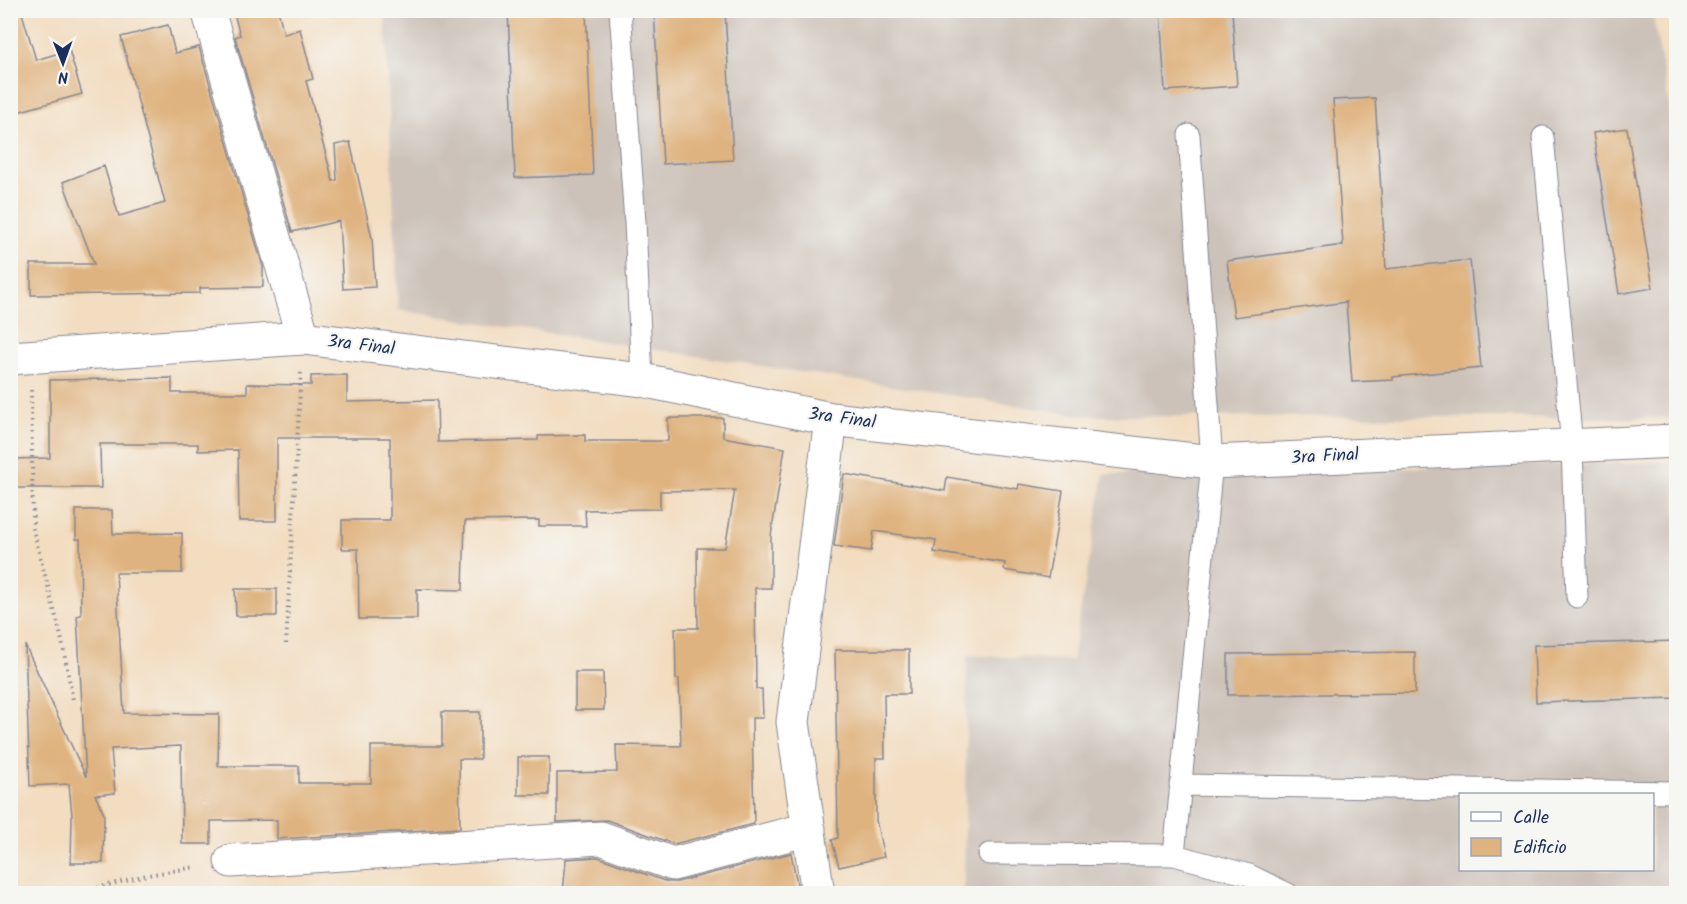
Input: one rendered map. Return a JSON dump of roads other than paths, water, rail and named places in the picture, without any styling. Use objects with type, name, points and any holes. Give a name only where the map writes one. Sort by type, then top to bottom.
[{"type":"street","points":[[208,10],[303,338]]},
{"type":"street","name":"3ra Final","points":[[20,357],[303,338],[642,380],[831,419],[1212,462],[1677,441]]},
{"type":"street","points":[[818,894],[793,722],[831,419]]},
{"type":"street","points":[[231,861],[601,838],[673,864],[809,829]]},
{"type":"lane","points":[[620,10],[636,222],[642,380]]},
{"type":"lane","points":[[1174,855],[1212,462],[1189,135]]},
{"type":"lane","points":[[1543,137],[1572,446],[1577,597]]},
{"type":"lane","points":[[1180,785],[1677,792]]},
{"type":"lane","points":[[989,854],[1174,855],[1249,875],[1288,894]]}]
